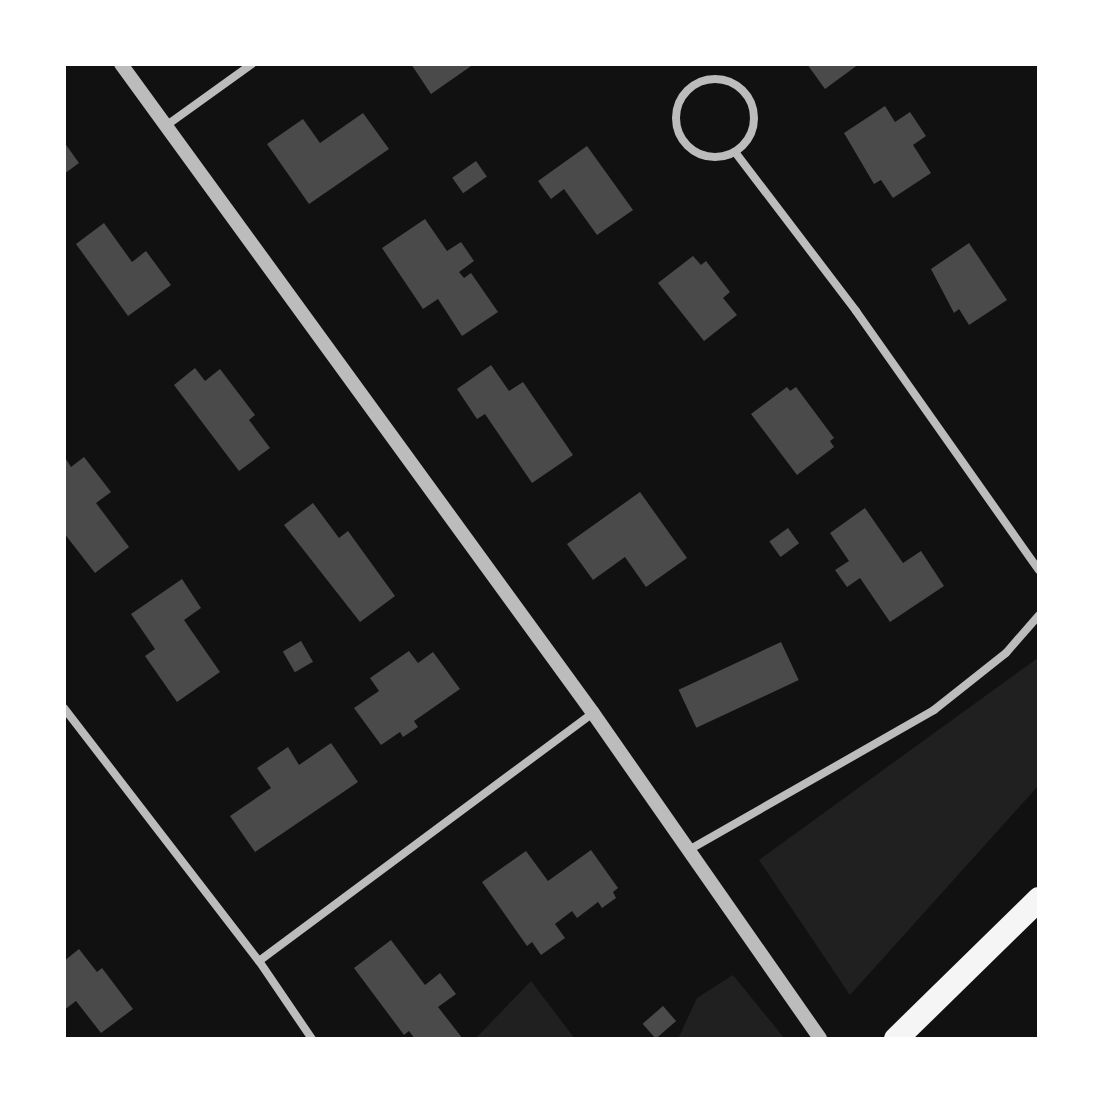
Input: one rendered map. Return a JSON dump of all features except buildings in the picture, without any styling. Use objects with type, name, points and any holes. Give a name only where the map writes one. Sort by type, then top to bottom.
[{"type":"highway","points":[[896,1039],[929,1003],[1039,899]]},
{"type":"street","points":[[121,64],[593,713],[820,1039]]},
{"type":"street","points":[[167,125],[252,64]]},
{"type":"street","points":[[717,79],[740,88],[748,98],[751,133],[735,152],[709,157],[686,145],[676,120],[678,107],[693,86],[717,79]]},
{"type":"street","points":[[735,152],[856,311],[1039,570]]},
{"type":"street","points":[[687,851],[934,710],[1006,653],[1039,615]]},
{"type":"street","points":[[64,708],[259,961],[312,1039]]},
{"type":"street","points":[[259,961],[593,713]]},
{"type":"shaded area","points":[[1039,657],[1039,785],[850,995],[759,860]]},
{"type":"shaded area","points":[[733,975],[785,1039],[678,1039],[697,998]]},
{"type":"shaded area","points":[[531,981],[575,1039],[475,1039]]}]
